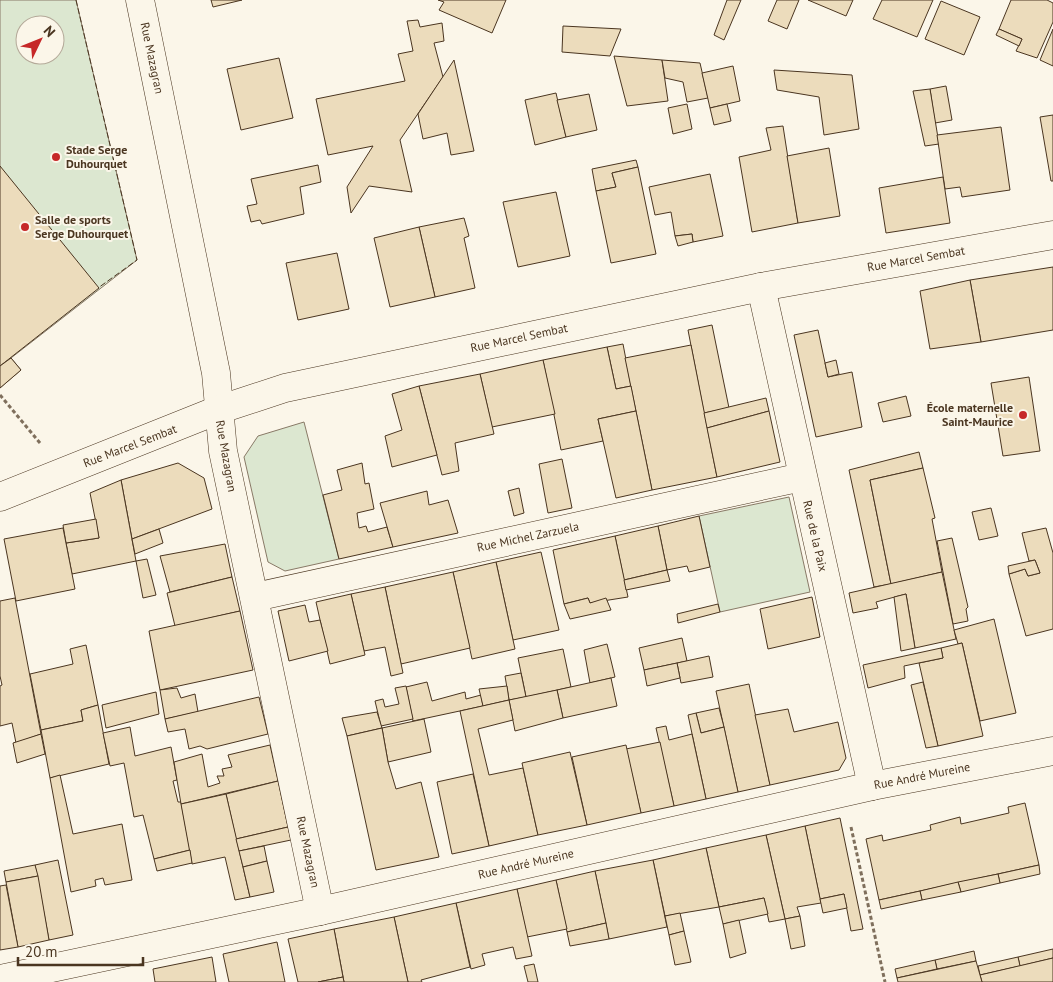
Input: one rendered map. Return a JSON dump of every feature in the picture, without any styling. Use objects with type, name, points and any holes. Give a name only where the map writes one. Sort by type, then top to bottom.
[{"type":"street","name":"Rue Mazagran","points":[[140,0],[216,372],[223,451],[320,911]]},
{"type":"street","name":"Rue Marcel Sembat","points":[[0,497],[218,410],[285,388],[761,287],[1053,235]]},
{"type":"street","name":"Rue de la Paix","points":[[761,287],[872,786]]},
{"type":"street","name":"Rue Michel Zarzuela","points":[[255,597],[802,477]]},
{"type":"street","name":"Rue André Mureine","points":[[0,979],[320,911],[844,792],[1053,751]]},
{"type":"path","points":[[0,394],[44,448],[54,475]]},
{"type":"path","points":[[844,792],[885,982]]},
{"type":"green space","name":"Stade Serge Duhourquet","points":[[0,0],[76,0],[137,260],[11,358],[21,370],[0,388]]},
{"type":"green space","points":[[304,422],[339,559],[285,571],[268,562],[244,457],[258,436]]},
{"type":"green space","points":[[789,497],[810,592],[720,612],[699,516]]},
{"type":"building","points":[[211,0],[242,0],[213,7]]},
{"type":"building","points":[[438,0],[506,0],[492,33],[439,10],[444,2]]},
{"type":"building","points":[[727,0],[741,0],[724,40],[714,35]]},
{"type":"building","points":[[777,0],[799,0],[787,29],[768,21]]},
{"type":"building","points":[[808,0],[853,0],[846,16]]},
{"type":"building","points":[[882,0],[933,0],[917,37],[873,19]]},
{"type":"building","points":[[1011,0],[1047,0],[1053,3],[1053,22],[1037,58],[1016,51],[1022,39],[999,29]]},
{"type":"building","points":[[941,1],[980,17],[964,55],[925,39]]},
{"type":"building","points":[[418,20],[420,27],[442,23],[444,41],[434,43],[443,77],[400,140],[412,192],[369,186],[351,213],[347,187],[373,146],[328,155],[316,99],[405,81],[398,54],[413,51],[407,21]]},
{"type":"building","points":[[563,26],[621,29],[610,56],[562,52]]},
{"type":"building","points":[[999,29],[1022,39],[1019,46],[996,35]]},
{"type":"building","points":[[1053,29],[1053,66],[1040,60]]},
{"type":"building","points":[[614,56],[662,60],[668,101],[627,106]]},
{"type":"building","points":[[279,58],[293,118],[241,130],[227,69]]},
{"type":"building","points":[[454,60],[474,151],[451,155],[447,133],[423,139],[418,114]]},
{"type":"building","points":[[662,60],[700,63],[708,98],[687,102],[683,82],[665,78]]},
{"type":"building","points":[[733,66],[740,101],[710,108],[702,73]]},
{"type":"building","points":[[774,70],[852,75],[859,129],[824,135],[819,97],[777,90]]},
{"type":"building","points":[[946,86],[952,120],[935,123],[930,89]]},
{"type":"building","points":[[930,89],[939,144],[925,146],[913,91]]},
{"type":"building","points":[[556,93],[566,137],[535,145],[525,100]]},
{"type":"building","points":[[589,94],[597,130],[566,137],[557,100]]},
{"type":"building","points":[[687,104],[692,129],[673,134],[668,108]]},
{"type":"building","points":[[727,104],[731,121],[714,125],[710,108]]},
{"type":"building","points":[[1053,115],[1053,181],[1051,181],[1040,117]]},
{"type":"building","points":[[783,126],[798,223],[752,232],[739,157],[771,150],[766,128]]},
{"type":"building","points":[[1001,127],[1010,190],[962,197],[960,187],[945,189],[937,135]]},
{"type":"building","points":[[829,148],[840,216],[798,223],[787,156]]},
{"type":"building","points":[[636,160],[638,167],[612,173],[616,187],[596,191],[592,169]]},
{"type":"building","points":[[318,165],[321,182],[300,187],[304,214],[262,224],[260,220],[251,222],[247,206],[257,204],[251,179]]},
{"type":"building","name":"Salle de sports Serge Duhourquet","points":[[0,166],[99,288],[0,366]]},
{"type":"building","points":[[638,167],[656,254],[611,263],[596,191],[616,187],[612,173]]},
{"type":"building","points":[[710,174],[723,236],[693,242],[692,234],[675,236],[671,212],[655,215],[649,187]]},
{"type":"building","points":[[943,177],[950,223],[886,233],[879,188]]},
{"type":"building","points":[[556,192],[570,256],[518,267],[503,202]]},
{"type":"building","points":[[464,218],[469,236],[464,238],[475,288],[435,297],[419,227]]},
{"type":"building","points":[[419,227],[435,297],[390,307],[374,238]]},
{"type":"building","points":[[692,234],[693,242],[678,246],[675,236]]},
{"type":"building","points":[[337,253],[349,309],[298,320],[286,263]]},
{"type":"building","points":[[1053,267],[1053,330],[981,342],[970,280]]},
{"type":"building","points":[[970,280],[981,342],[930,349],[920,291]]},
{"type":"building","points":[[712,325],[729,408],[704,413],[688,330]]},
{"type":"building","points":[[818,330],[828,377],[852,372],[862,427],[816,437],[794,335]]},
{"type":"building","points":[[623,344],[631,386],[616,389],[607,347]]},
{"type":"building","points":[[691,345],[717,477],[652,490],[625,358]]},
{"type":"building","points":[[607,347],[616,389],[631,386],[636,411],[598,419],[603,441],[561,450],[543,360]]},
{"type":"building","points":[[11,358],[21,370],[0,388],[0,366]]},
{"type":"building","points":[[543,360],[555,414],[492,427],[480,374]]},
{"type":"building","points":[[836,360],[839,374],[828,377],[825,363]]},
{"type":"building","points":[[480,374],[494,434],[455,443],[459,471],[442,475],[419,386]]},
{"type":"building","points":[[1029,377],[1040,451],[1003,456],[991,383]]},
{"type":"building","points":[[419,386],[437,455],[392,467],[385,436],[402,430],[392,394]]},
{"type":"building","points":[[906,396],[911,416],[883,422],[878,403]]},
{"type":"building","points":[[766,398],[769,411],[707,428],[704,413]]},
{"type":"building","points":[[636,411],[652,490],[616,498],[598,419]]},
{"type":"building","points":[[769,411],[780,462],[717,477],[707,428]]},
{"type":"building","points":[[919,452],[923,468],[870,480],[891,584],[874,587],[849,470]]},
{"type":"building","points":[[562,459],[572,508],[548,513],[539,464]]},
{"type":"building","points":[[178,463],[204,478],[212,509],[132,539],[121,480]]},
{"type":"building","points":[[362,463],[365,484],[369,483],[374,509],[357,513],[359,528],[366,526],[368,532],[387,527],[393,547],[339,559],[323,495],[342,490],[337,470]]},
{"type":"building","points":[[923,468],[935,518],[932,519],[942,572],[891,584],[870,480]]},
{"type":"building","points":[[121,480],[136,561],[72,574],[66,543],[99,538],[90,493]]},
{"type":"building","points":[[519,488],[524,513],[514,516],[508,491]]},
{"type":"building","points":[[427,491],[429,505],[448,500],[458,533],[393,547],[380,503]]},
{"type":"building","points":[[991,508],[998,536],[979,540],[972,512]]},
{"type":"building","points":[[699,516],[710,567],[689,572],[687,566],[667,570],[658,526]]},
{"type":"building","points":[[96,519],[99,538],[66,543],[63,525]]},
{"type":"building","points":[[658,526],[667,570],[624,580],[615,536]]},
{"type":"building","points":[[63,528],[75,589],[16,601],[4,539]]},
{"type":"building","points":[[1046,528],[1053,553],[1053,629],[1026,636],[1009,574],[1025,569],[1028,576],[1040,573],[1035,560],[1029,561],[1022,533]]},
{"type":"building","points":[[159,529],[163,543],[135,554],[132,539]]},
{"type":"building","points":[[615,536],[628,597],[590,603],[588,598],[564,604],[553,550]]},
{"type":"building","points":[[952,538],[968,607],[966,609],[968,621],[953,624],[937,541]]},
{"type":"building","points":[[225,544],[232,577],[170,592],[160,556]]},
{"type":"building","points":[[541,552],[559,630],[513,640],[496,562]]},
{"type":"building","points":[[147,559],[156,595],[143,598],[136,561]]},
{"type":"building","points":[[1035,560],[1040,573],[1028,576],[1025,569],[1009,574],[1008,566]]},
{"type":"building","points":[[496,562],[515,649],[472,659],[453,572]]},
{"type":"building","points":[[667,570],[670,581],[626,590],[624,580]]},
{"type":"building","points":[[453,572],[470,648],[401,664],[385,587]]},
{"type":"building","points":[[942,572],[956,639],[915,648],[906,594],[876,602],[878,608],[853,613],[849,593]]},
{"type":"building","points":[[232,577],[240,611],[175,626],[167,593]]},
{"type":"building","points":[[385,587],[403,673],[391,676],[385,647],[364,651],[351,594]]},
{"type":"building","points":[[351,594],[365,655],[330,664],[316,602]]},
{"type":"building","points":[[906,594],[915,648],[901,651],[894,597]]},
{"type":"building","points":[[812,597],[820,637],[768,649],[760,609]]},
{"type":"building","points":[[15,598],[41,734],[16,743],[12,723],[0,726],[0,686],[2,685],[0,676],[0,601]]},
{"type":"building","points":[[588,598],[590,603],[606,598],[611,610],[570,619],[564,604]]},
{"type":"building","points":[[718,604],[720,612],[678,623],[677,614]]},
{"type":"building","points":[[305,605],[309,622],[320,620],[328,651],[289,661],[278,611]]},
{"type":"building","points":[[240,611],[253,670],[160,690],[149,631]]},
{"type":"building","points":[[994,619],[1016,713],[980,721],[962,643],[958,644],[954,630]]},
{"type":"building","points":[[682,638],[687,661],[644,670],[639,648]]},
{"type":"building","points":[[962,643],[983,736],[938,746],[919,663],[943,658],[941,648]]},
{"type":"building","points":[[607,644],[615,677],[590,683],[584,650]]},
{"type":"building","points":[[86,645],[98,705],[81,710],[83,721],[41,730],[30,674],[73,664],[70,649]]},
{"type":"building","points":[[941,648],[943,658],[904,666],[905,678],[868,688],[863,665]]},
{"type":"building","points":[[563,649],[571,687],[526,697],[518,658]]},
{"type":"building","points":[[709,656],[713,677],[681,683],[677,663]]},
{"type":"building","points":[[677,663],[680,678],[647,686],[644,670]]},
{"type":"building","points":[[521,673],[526,697],[509,700],[505,676]]},
{"type":"building","points":[[611,678],[617,706],[563,718],[557,690]]},
{"type":"building","points":[[427,682],[432,701],[465,692],[466,699],[481,695],[483,706],[413,721],[406,687]]},
{"type":"building","points":[[923,682],[938,746],[926,748],[911,685]]},
{"type":"building","points":[[749,684],[770,785],[738,792],[716,691]]},
{"type":"building","points":[[406,686],[413,719],[381,726],[375,701],[383,699],[385,707],[399,704],[395,688]]},
{"type":"building","points":[[507,686],[509,700],[483,706],[479,689]]},
{"type":"building","points":[[177,688],[181,698],[195,694],[198,712],[165,719],[160,690]]},
{"type":"building","points":[[557,690],[563,718],[515,731],[509,700]]},
{"type":"building","points":[[156,692],[159,714],[106,728],[102,705]]},
{"type":"building","points":[[259,697],[268,734],[207,749],[200,746],[189,749],[185,729],[168,732],[165,719]]},
{"type":"building","points":[[509,700],[513,720],[478,729],[489,775],[523,768],[538,835],[489,846],[460,711]]},
{"type":"building","points":[[98,705],[109,764],[50,778],[41,730],[83,721],[81,710]]},
{"type":"building","points":[[719,708],[724,727],[701,733],[696,713]]},
{"type":"building","points":[[788,709],[794,732],[838,722],[846,758],[839,770],[770,785],[755,715]]},
{"type":"building","points":[[377,712],[382,728],[347,736],[342,718]]},
{"type":"building","points":[[696,713],[701,733],[724,727],[738,792],[706,799],[688,715]]},
{"type":"building","points":[[424,719],[431,752],[388,762],[382,728]]},
{"type":"building","points":[[666,726],[669,740],[692,734],[706,799],[674,806],[656,728]]},
{"type":"building","points":[[130,727],[135,756],[171,747],[177,780],[173,781],[178,802],[181,802],[190,850],[154,859],[143,815],[134,817],[124,763],[110,766],[103,733]]},
{"type":"building","points":[[382,728],[388,762],[396,789],[421,782],[439,857],[376,870],[347,736]]},
{"type":"building","points":[[41,734],[45,754],[17,763],[13,743]]},
{"type":"building","points":[[660,742],[674,806],[641,813],[626,749]]},
{"type":"building","points":[[270,745],[278,781],[181,804],[174,762],[202,754],[208,787],[220,783],[217,776],[224,776],[222,769],[232,767],[228,755]]},
{"type":"building","points":[[626,745],[641,813],[587,825],[572,757]]},
{"type":"building","points":[[570,752],[587,825],[538,835],[522,763]]},
{"type":"building","points":[[473,774],[489,846],[452,854],[437,782]]},
{"type":"building","points":[[60,775],[73,834],[122,824],[132,880],[105,885],[103,878],[95,880],[96,886],[71,892],[50,778]]},
{"type":"building","points":[[278,781],[288,827],[236,839],[226,794]]},
{"type":"building","points":[[226,794],[250,897],[235,900],[225,857],[192,864],[181,804]]},
{"type":"building","points":[[1025,803],[1039,865],[879,900],[866,839],[882,835],[883,841],[931,830],[930,825],[960,817],[961,824],[1009,813],[1008,807]]},
{"type":"building","points":[[840,818],[863,929],[851,931],[844,894],[820,899],[805,826]]},
{"type":"building","points":[[805,826],[821,903],[797,907],[800,916],[785,919],[766,835]]},
{"type":"building","points":[[288,827],[291,840],[239,851],[236,839]]},
{"type":"building","points":[[766,835],[785,919],[769,922],[764,898],[719,907],[706,848]]},
{"type":"building","points":[[264,846],[267,861],[243,867],[239,851]]},
{"type":"building","points":[[706,848],[719,907],[665,916],[653,860]]},
{"type":"building","points":[[190,850],[192,863],[157,871],[154,859]]},
{"type":"building","points":[[58,860],[73,935],[49,940],[35,865]]},
{"type":"building","points":[[653,860],[667,927],[609,939],[595,871]]},
{"type":"building","points":[[267,861],[274,892],[250,897],[243,867]]},
{"type":"building","points":[[35,865],[38,876],[6,882],[4,871]]},
{"type":"building","points":[[1039,865],[1040,874],[1000,883],[998,874]]},
{"type":"building","points":[[595,871],[606,923],[567,932],[556,880]]},
{"type":"building","points":[[998,874],[1000,883],[961,892],[958,882]]},
{"type":"building","points":[[38,876],[49,940],[18,947],[6,882]]},
{"type":"building","points":[[556,880],[567,929],[527,937],[517,889]]},
{"type":"building","points":[[958,882],[961,892],[922,900],[920,891]]},
{"type":"building","points":[[6,885],[18,947],[0,950],[0,886]]},
{"type":"building","points":[[517,889],[532,956],[516,959],[513,947],[482,954],[485,965],[471,969],[456,903]]},
{"type":"building","points":[[920,891],[922,900],[881,909],[879,900]]},
{"type":"building","points":[[844,894],[847,908],[823,913],[820,899]]},
{"type":"building","points":[[764,898],[768,914],[723,924],[719,907]]},
{"type":"building","points":[[456,903],[470,967],[421,980],[422,982],[408,982],[394,917]]},
{"type":"building","points":[[680,913],[684,931],[669,935],[665,916]]},
{"type":"building","points":[[800,916],[805,946],[791,949],[785,919]]},
{"type":"building","points":[[394,917],[408,982],[344,982],[334,929]]},
{"type":"building","points":[[739,920],[746,953],[730,958],[723,924]]},
{"type":"building","points":[[606,923],[609,939],[570,946],[567,932]]},
{"type":"building","points":[[334,929],[343,977],[318,982],[298,982],[288,939]]},
{"type":"building","points":[[684,931],[691,962],[675,965],[669,935]]},
{"type":"building","points":[[277,942],[285,982],[229,982],[223,954]]},
{"type":"building","points":[[1053,949],[1053,958],[1020,966],[1018,957]]},
{"type":"building","points":[[974,951],[976,961],[937,969],[935,960]]},
{"type":"building","points":[[212,957],[216,982],[155,982],[153,969]]},
{"type":"building","points":[[1018,957],[1020,966],[980,975],[978,966]]},
{"type":"building","points":[[1053,958],[1053,982],[982,982],[980,975]]},
{"type":"building","points":[[935,960],[937,969],[897,978],[895,969]]},
{"type":"building","points":[[976,961],[982,982],[898,982],[897,978]]},
{"type":"building","points":[[534,964],[538,982],[528,982],[524,966]]},
{"type":"building","points":[[343,977],[344,982],[318,982]]},
{"type":"fence","points":[[76,0],[137,260],[98,288]]},
{"type":"place","name":"Stade Serge Duhourquet","points":[[56,157]]},
{"type":"place","name":"Salle de sports Serge Duhourquet","points":[[25,227]]},
{"type":"place","name":"École maternelle Saint-Maurice","points":[[1023,415]]}]
